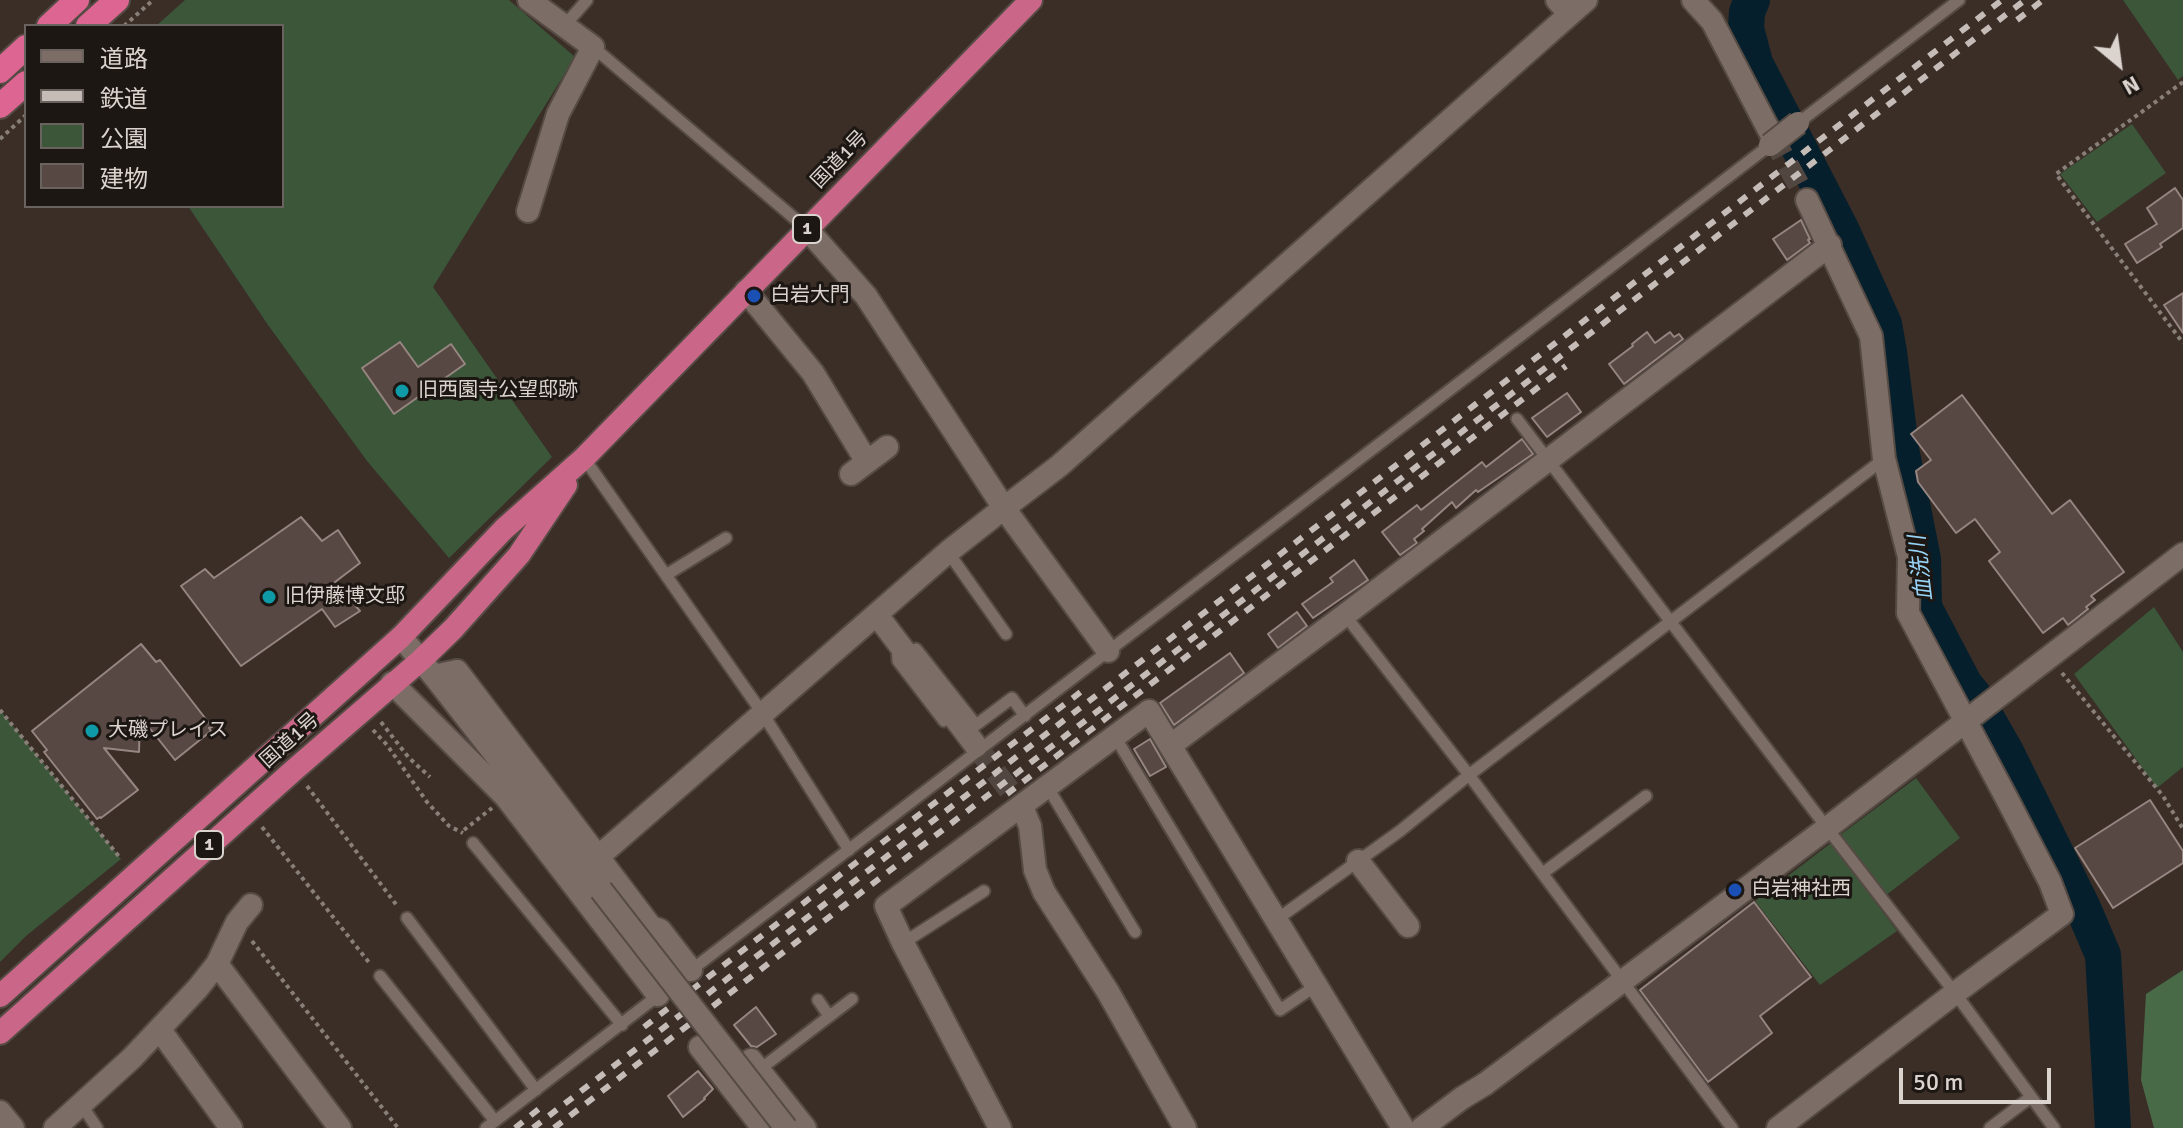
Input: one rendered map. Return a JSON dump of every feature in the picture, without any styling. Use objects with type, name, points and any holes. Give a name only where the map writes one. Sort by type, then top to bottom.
[{"type":"highway","points":[[51,24],[77,0]]},
{"type":"highway","points":[[90,24],[117,0]]},
{"type":"highway","name":"国道1号","points":[[0,996],[401,637],[504,529],[584,458],[1031,0]]},
{"type":"highway","points":[[0,71],[24,49]]},
{"type":"highway","points":[[0,106],[24,85]]},
{"type":"highway","name":"国道1号","points":[[0,1033],[392,683],[428,668],[453,629],[519,555],[584,458]]},
{"type":"street","points":[[528,211],[558,114],[593,47],[529,0]]},
{"type":"street","points":[[1693,0],[1712,21],[1725,47],[1738,90],[1770,142],[1798,123]]},
{"type":"street","points":[[598,857],[948,552],[1059,466],[1571,5]]},
{"type":"street","points":[[1778,1128],[2062,914],[1976,714],[1908,613],[1909,557],[1884,459],[1871,336],[1807,200]]},
{"type":"street","points":[[807,229],[866,296],[1004,508],[1108,651]]},
{"type":"street","points":[[1171,745],[1830,245]]},
{"type":"street","points":[[746,291],[813,373],[859,468],[887,447]]},
{"type":"street","points":[[1422,1128],[1827,828],[2183,554]]},
{"type":"street","points":[[877,615],[906,644],[973,751]]},
{"type":"street","points":[[401,637],[786,1128]]},
{"type":"street","points":[[428,668],[457,671],[651,927],[660,930],[691,970]]},
{"type":"street","points":[[392,683],[506,797],[658,995]]},
{"type":"street","points":[[1000,1128],[886,906],[1149,711],[1403,1128]]},
{"type":"street","points":[[1022,807],[1030,826],[1035,870],[1044,892],[1108,992],[1185,1128]]},
{"type":"street","points":[[1358,861],[1408,926]]},
{"type":"street","points":[[55,1128],[160,1030],[198,988],[217,964],[244,914]]},
{"type":"street","points":[[217,964],[340,1128]]},
{"type":"street","points":[[160,1030],[231,1128]]},
{"type":"street","points":[[700,1047],[763,1128]]},
{"type":"street","points":[[755,1065],[805,1128]]},
{"type":"street","points":[[740,1099],[773,1088]]},
{"type":"street","points":[[0,1112],[13,1128]]},
{"type":"lane","points":[[565,25],[587,0]]},
{"type":"lane","points":[[1798,123],[1959,0]]},
{"type":"lane","points":[[593,47],[807,229]]},
{"type":"lane","points":[[380,976],[491,1124],[1770,142]]},
{"type":"lane","points":[[1517,419],[1955,993],[2054,1128]]},
{"type":"lane","points":[[584,458],[763,714],[849,850]]},
{"type":"lane","points":[[1276,920],[1400,831],[1884,459]]},
{"type":"lane","points":[[666,575],[726,538]]},
{"type":"lane","points":[[948,552],[1006,634]]},
{"type":"lane","points":[[1345,615],[1543,873],[1732,1128]]},
{"type":"lane","points":[[906,644],[976,725],[1012,698],[1025,716]]},
{"type":"lane","points":[[1114,735],[1280,1010],[1317,985]]},
{"type":"lane","points":[[1047,786],[1135,932]]},
{"type":"lane","points":[[1543,873],[1646,796]]},
{"type":"lane","points":[[473,843],[622,1025]]},
{"type":"lane","points":[[903,943],[984,891]]},
{"type":"lane","points":[[407,918],[536,1090]]},
{"type":"lane","points":[[755,1065],[852,999]]},
{"type":"lane","points":[[818,1000],[829,1016]]},
{"type":"lane","points":[[1990,1128],[2031,1097]]},
{"type":"lane","points":[[81,1104],[97,1128]]},
{"type":"path","points":[[126,24],[153,0]]},
{"type":"path","points":[[2183,82],[2056,174],[2183,343]]},
{"type":"path","points":[[0,139],[24,117]]},
{"type":"path","points":[[2049,656],[2163,796],[2183,829]]},
{"type":"path","points":[[0,710],[121,859]]},
{"type":"path","points":[[374,713],[409,758],[430,777]]},
{"type":"path","points":[[365,721],[449,826],[462,831],[506,797]]},
{"type":"path","points":[[301,778],[407,918]]},
{"type":"path","points":[[249,810],[380,976]]},
{"type":"path","points":[[244,914],[398,1128]]},
{"type":"green space","points":[[185,0],[509,0],[575,57],[433,287],[552,457],[449,558],[367,461],[268,325],[189,208],[284,208],[284,24],[158,24]]},
{"type":"green space","points":[[2123,0],[2183,0],[2183,76],[2178,80]]},
{"type":"green space","points":[[2132,124],[2166,173],[2097,222],[2060,174]]},
{"type":"green space","points":[[2154,607],[2183,652],[2183,767],[2157,788],[2074,674]]},
{"type":"green space","points":[[0,710],[121,859],[26,936],[0,962]]},
{"type":"green space","points":[[1916,778],[1960,838],[1885,896],[1839,836]]},
{"type":"green space","points":[[1831,843],[1897,931],[1820,985],[1755,901]]},
{"type":"green space","points":[[2183,970],[2183,1128],[2154,1128],[2141,1080],[2146,994]]},
{"type":"building","points":[[2175,188],[2183,200],[2183,228],[2160,244],[2162,247],[2137,263],[2125,244],[2157,224],[2147,208]]},
{"type":"building","points":[[1801,220],[1810,243],[1787,260],[1773,239]]},
{"type":"building","points":[[2183,293],[2183,333],[2164,305]]},
{"type":"building","points":[[1647,332],[1655,343],[1670,332],[1674,337],[1679,334],[1683,339],[1624,384],[1609,364]]},
{"type":"building","name":"旧西園寺公望邸跡","points":[[400,342],[418,367],[451,344],[465,364],[394,414],[362,368]]},
{"type":"building","points":[[1567,393],[1581,412],[1547,437],[1532,418]]},
{"type":"building","points":[[1962,395],[2052,514],[2070,500],[2124,572],[2091,596],[2095,600],[2086,607],[2088,609],[2068,625],[2063,618],[2043,633],[1989,561],[2000,552],[1975,519],[1956,533],[1918,482],[1916,471],[1931,460],[1911,434]]},
{"type":"building","points":[[1522,439],[1533,454],[1478,492],[1476,490],[1456,508],[1452,502],[1422,529],[1424,531],[1414,539],[1417,543],[1400,555],[1382,532],[1417,505],[1421,510],[1482,462],[1486,467]]},
{"type":"building","name":"旧伊藤博文邸","points":[[301,517],[322,541],[338,530],[360,563],[335,582],[360,611],[335,627],[322,609],[241,666],[181,586],[205,569],[214,578]]},
{"type":"building","points":[[1354,560],[1368,580],[1313,618],[1302,604],[1333,582],[1330,578]]},
{"type":"building","points":[[1297,612],[1307,626],[1278,648],[1268,634]]},
{"type":"building","name":"大磯プレイス","points":[[141,644],[156,662],[160,660],[212,727],[209,728],[211,731],[175,760],[140,716],[139,752],[104,748],[138,790],[97,819],[44,752],[47,750],[32,731]]},
{"type":"building","points":[[1230,653],[1244,673],[1174,725],[1160,703]]},
{"type":"building","points":[[1150,739],[1166,767],[1150,776],[1134,749]]},
{"type":"building","points":[[2150,800],[2183,851],[2183,863],[2113,908],[2075,848]]},
{"type":"building","points":[[1754,902],[1811,977],[1760,1016],[1772,1033],[1708,1082],[1640,990]]},
{"type":"building","points":[[756,1007],[776,1034],[757,1047],[751,1046],[734,1025]]},
{"type":"building","points":[[698,1071],[713,1089],[683,1117],[668,1096]]},
{"type":"waterway","name":"血洗川","points":[[1752,0],[1746,28],[1755,63],[1841,229],[1884,324],[1901,449],[1923,559],[1924,607],[1965,685],[2006,752],[2103,955],[2113,1128]]},
{"type":"tunnel","points":[[1772,136],[1807,200]]},
{"type":"tunnel","points":[[976,746],[1022,807]]},
{"type":"railway","points":[[533,1128],[2002,0]]},
{"type":"railway","points":[[554,1128],[2025,0]]},
{"type":"railway","points":[[2017,20],[2043,0]]},
{"type":"railway","points":[[1007,794],[1566,366]]},
{"type":"railway","points":[[644,1027],[1082,691]]},
{"type":"railway","points":[[515,1128],[540,1108]]},
{"type":"place","name":"白岩大門","points":[[754,296]]},
{"type":"place","name":"旧西園寺公望邸跡","points":[[402,391]]},
{"type":"place","name":"旧伊藤博文邸","points":[[269,597]]},
{"type":"place","name":"大磯プレイス","points":[[92,731]]},
{"type":"place","name":"白岩神社西","points":[[1735,890]]}]
